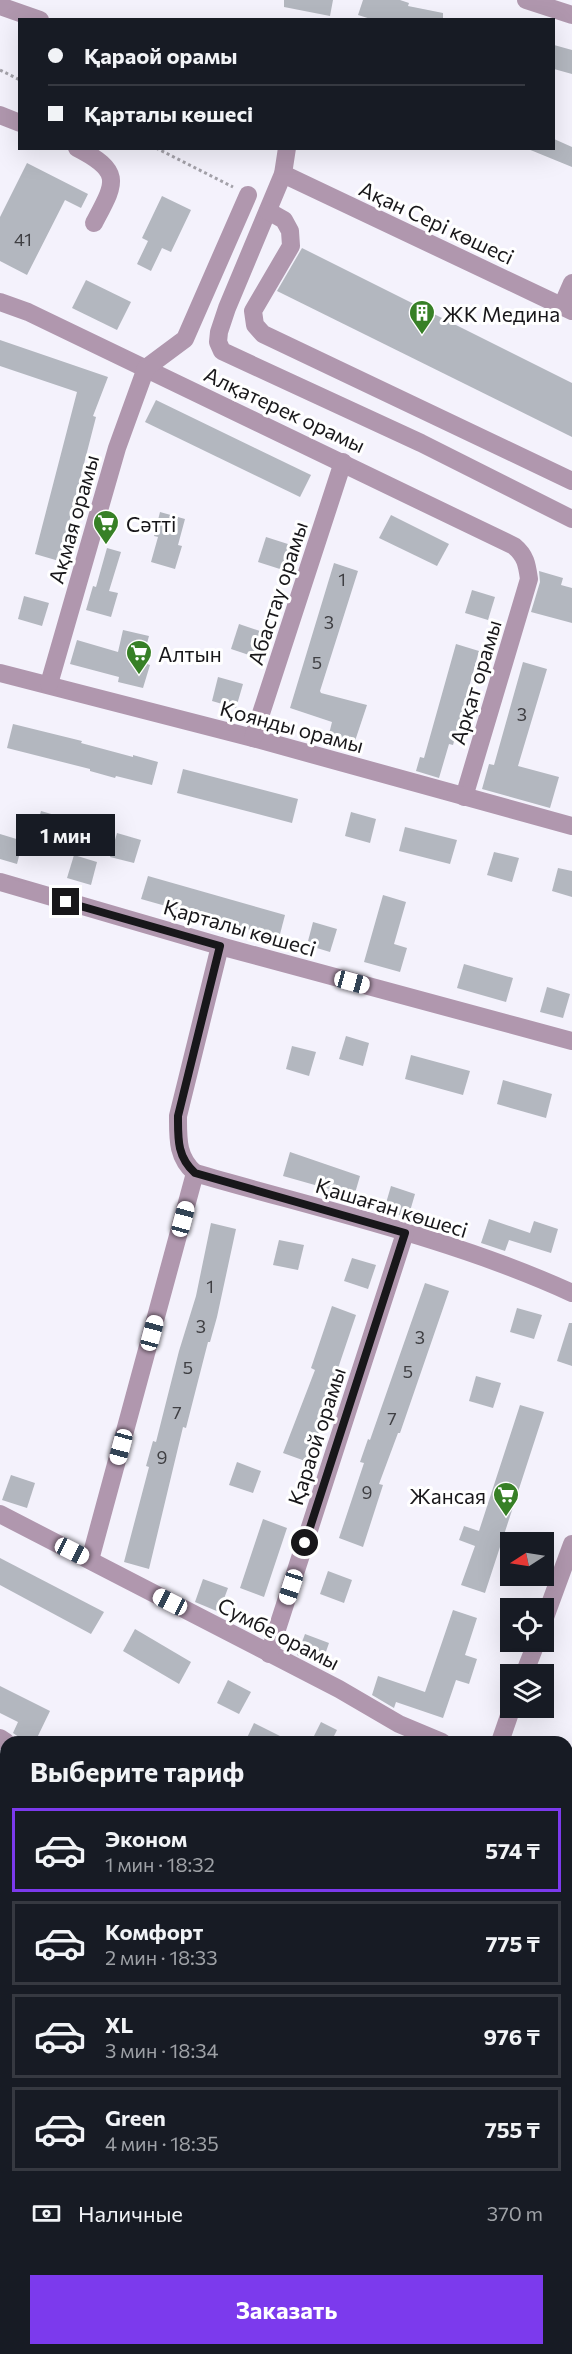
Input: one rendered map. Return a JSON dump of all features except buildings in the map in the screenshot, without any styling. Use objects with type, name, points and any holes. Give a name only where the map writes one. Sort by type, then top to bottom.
[{"type":"street","points":[[526,0],[572,15]]},
{"type":"street","points":[[0,6],[34,18]]},
{"type":"street","points":[[0,115],[18,122]]},
{"type":"street","points":[[80,150],[109,171],[113,181],[112,190],[94,223]]},
{"type":"street","points":[[287,150],[283,174],[227,308],[218,342],[222,351],[421,443],[572,519]]},
{"type":"street","name":"Ақан Сері көшесі","points":[[283,174],[567,308]]},
{"type":"street","points":[[146,368],[185,339],[248,195]]},
{"type":"street","points":[[268,211],[284,220],[290,231],[291,246],[253,311],[255,325],[263,334],[572,481]]},
{"type":"street","points":[[567,308],[572,283]]},
{"type":"street","name":"Алқатерек орамы","points":[[0,302],[28,312],[146,368],[514,546],[527,561],[529,579]]},
{"type":"street","name":"Ақмая орамы","points":[[49,684],[117,448],[146,368]]},
{"type":"street","name":"Абастау орамы","points":[[253,738],[343,462]]},
{"type":"street","name":"Арқат орамы","points":[[464,797],[529,579]]},
{"type":"street","name":"Қоянды орамы","points":[[0,672],[253,738],[572,826]]},
{"type":"street","name":"Қарталы көшесі","points":[[0,882],[220,946],[572,1041]]},
{"type":"street","points":[[90,1560],[195,1173],[185,1164],[178,1145],[178,1116],[220,946]]},
{"type":"street","name":"Қашаған көшесі","points":[[195,1173],[405,1233],[528,1272],[572,1293]]},
{"type":"street","name":"Қараой орамы","points":[[269,1654],[405,1233]]},
{"type":"street","name":"Сумбе орамы","points":[[0,1514],[339,1689],[399,1724],[428,1736]]},
{"type":"street","points":[[552,1598],[572,1544]]},
{"type":"street","points":[[502,1736],[508,1718]]},
{"type":"path","points":[[0,70],[18,79]]},
{"type":"path","points":[[160,150],[248,195]]},
{"type":"place","name":"ЖК Медина","points":[[422,336]]},
{"type":"place","name":"Сәттi","points":[[106,546]]},
{"type":"place","name":"Алтын","points":[[139,676]]},
{"type":"place","name":"Жансая","points":[[506,1518]]},
{"type":"route","points":[[66,902],[220,946],[178,1116],[178,1145],[185,1164],[195,1173],[405,1233],[305,1543]]}]
